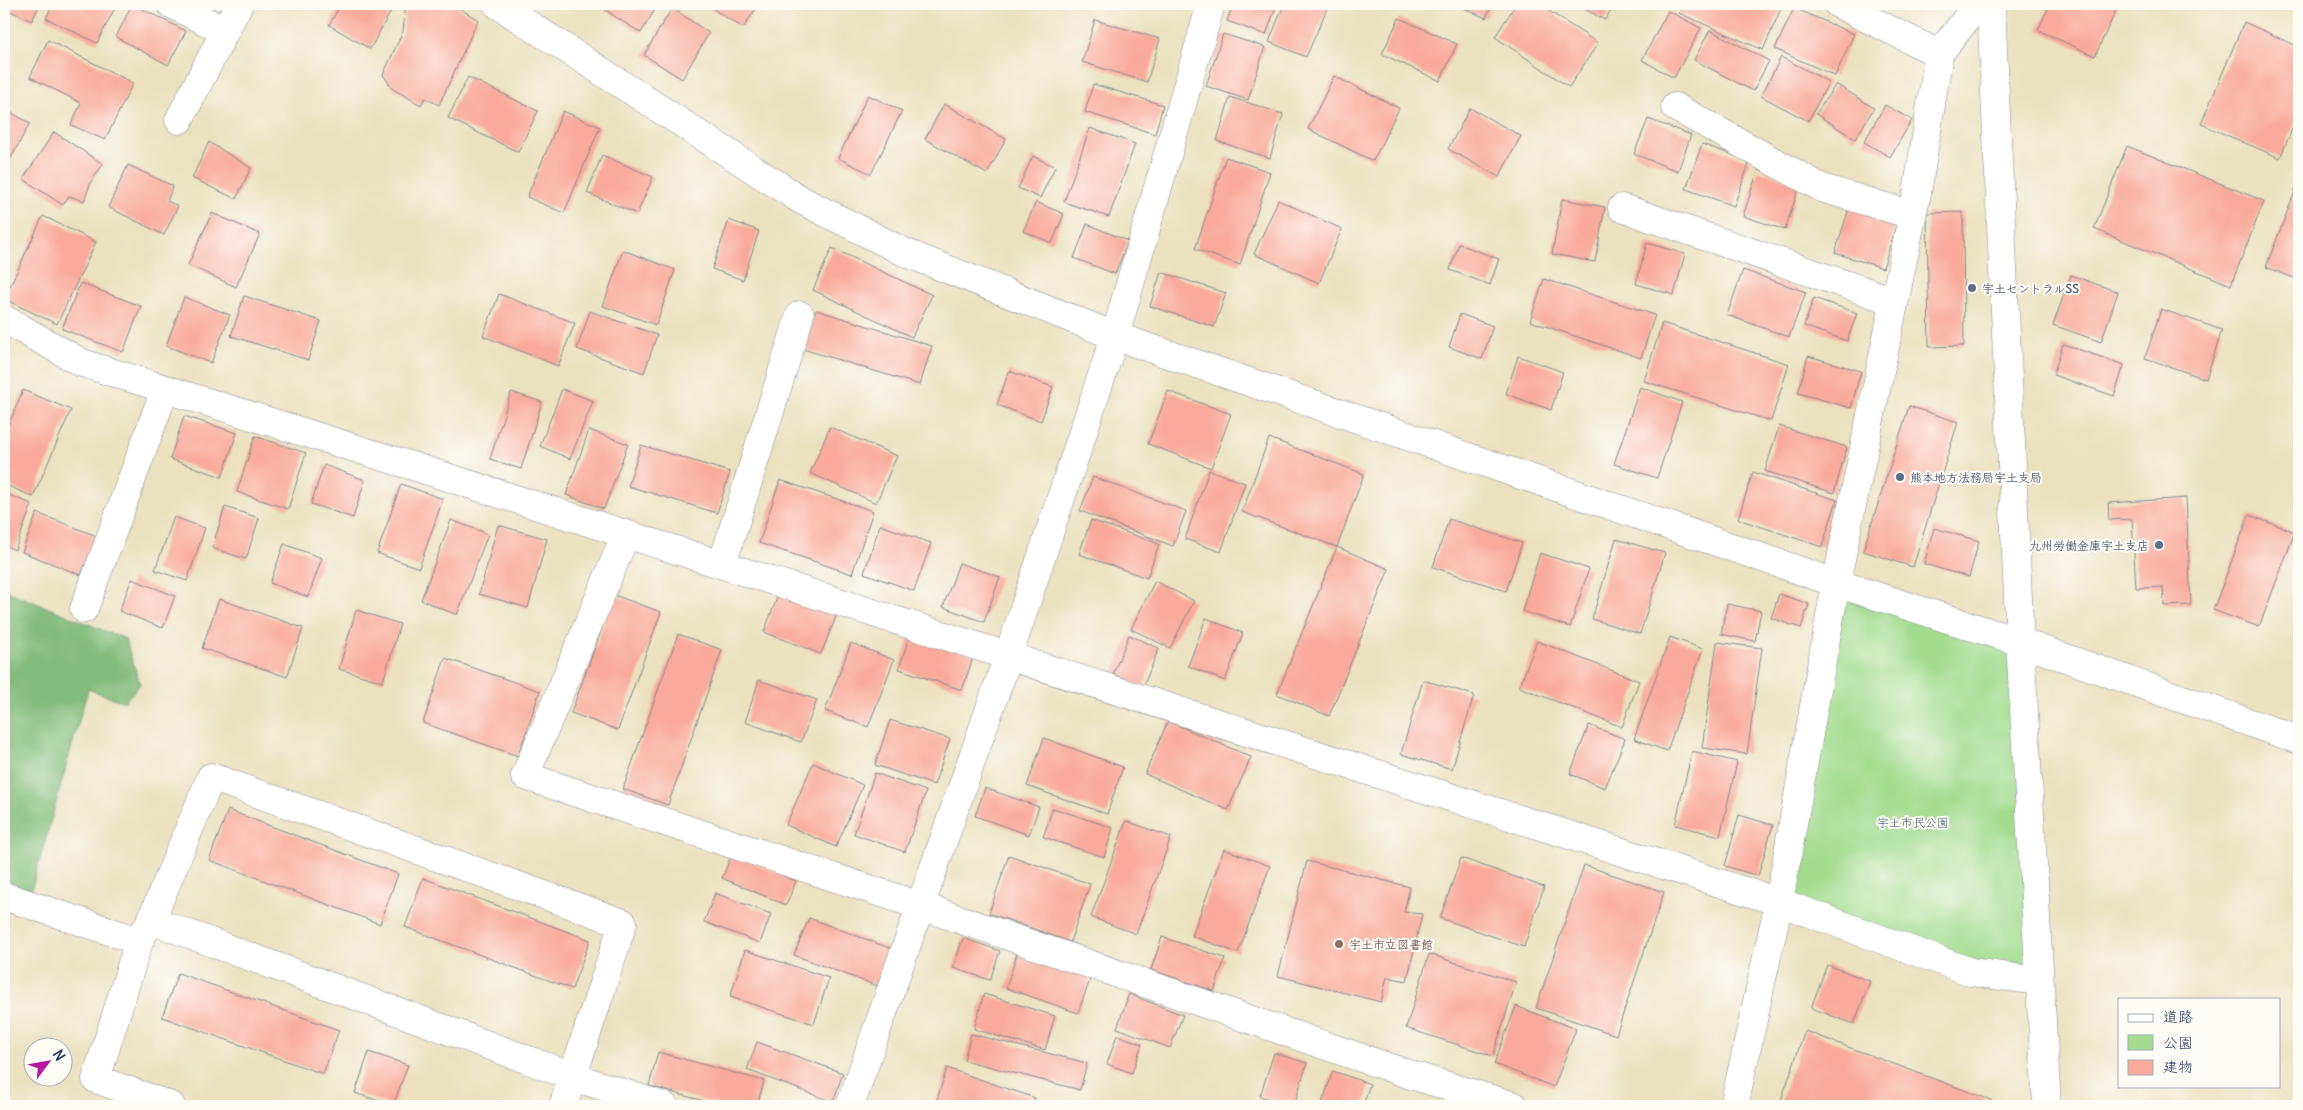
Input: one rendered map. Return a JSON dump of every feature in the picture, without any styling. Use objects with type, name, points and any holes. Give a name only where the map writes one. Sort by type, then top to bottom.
[{"type":"street","points":[[171,4],[225,32]]},
{"type":"street","points":[[179,120],[239,4]]},
{"type":"street","points":[[497,4],[801,200],[904,252],[1115,336],[1836,583],[2020,642],[2299,740]]},
{"type":"street","points":[[850,1106],[1008,657],[1115,336],[1211,4]]},
{"type":"street","points":[[1838,4],[1939,54]]},
{"type":"street","points":[[1734,1106],[1779,902],[1836,583],[1912,215],[1939,54],[1978,4]]},
{"type":"street","points":[[1991,4],[2020,642],[2047,1106]]},
{"type":"street","points":[[1675,107],[1822,188],[1912,215]]},
{"type":"street","points":[[1622,208],[1894,302]]},
{"type":"street","points":[[722,565],[800,315]]},
{"type":"street","points":[[4,319],[82,363],[626,534],[1779,902],[1971,972],[2040,981]]},
{"type":"street","points":[[84,609],[165,389]]},
{"type":"street","points":[[626,534],[526,776],[921,906],[1408,1074],[1514,1106]]},
{"type":"street","points":[[171,1106],[96,1079],[145,930],[211,777],[623,922],[564,1106]]},
{"type":"street","points":[[4,896],[145,930],[664,1106]]},
{"type":"green space","name":"宇土市民公園","points":[[1836,583],[2020,642],[2040,981],[1779,902]]},
{"type":"green space","points":[[4,590],[125,639],[140,684],[124,702],[88,689],[30,894],[4,885]]},
{"type":"building","points":[[4,4],[40,4],[32,21],[4,8]]},
{"type":"building","points":[[53,4],[117,4],[97,43],[46,18]]},
{"type":"building","points":[[132,4],[186,31],[168,65],[116,37]]},
{"type":"building","points":[[341,4],[395,4],[370,49],[329,25]]},
{"type":"building","points":[[406,4],[453,4],[478,20],[439,105],[425,98],[421,105],[393,89],[383,75],[403,31]]},
{"type":"building","points":[[608,4],[658,4],[641,33],[605,10]]},
{"type":"building","points":[[705,4],[759,4],[743,28]]},
{"type":"building","points":[[1233,4],[1277,4],[1266,35],[1227,21]]},
{"type":"building","points":[[1284,4],[1329,4],[1306,57],[1269,42]]},
{"type":"building","points":[[1454,4],[1492,4],[1486,18]]},
{"type":"building","points":[[1516,4],[1538,4],[1598,43],[1569,87],[1495,37]]},
{"type":"building","points":[[1575,4],[1614,4],[1605,20]]},
{"type":"building","points":[[1683,4],[1783,4],[1763,50],[1679,13]]},
{"type":"building","points":[[2050,4],[2119,4],[2095,56],[2038,30]]},
{"type":"building","points":[[672,8],[709,33],[682,79],[644,55]]},
{"type":"building","points":[[1794,8],[1854,34],[1835,76],[1775,49]]},
{"type":"building","points":[[1668,11],[1701,28],[1674,78],[1642,60]]},
{"type":"building","points":[[1399,18],[1457,44],[1440,81],[1382,54]]},
{"type":"building","points":[[1095,20],[1160,39],[1147,82],[1082,62]]},
{"type":"building","points":[[2244,22],[2299,47],[2299,113],[2280,158],[2201,124]]},
{"type":"building","points":[[1710,30],[1769,61],[1753,91],[1694,60]]},
{"type":"building","points":[[1223,34],[1265,47],[1248,100],[1206,86]]},
{"type":"building","points":[[48,40],[133,83],[105,140],[71,125],[81,103],[30,77]]},
{"type":"building","points":[[1781,57],[1829,82],[1808,121],[1761,96]]},
{"type":"building","points":[[1334,76],[1399,108],[1373,161],[1308,129]]},
{"type":"building","points":[[468,77],[538,111],[518,152],[448,118]]},
{"type":"building","points":[[1093,84],[1163,105],[1155,134],[1085,112]]},
{"type":"building","points":[[1836,84],[1874,108],[1855,139],[1816,114]]},
{"type":"building","points":[[868,95],[902,111],[871,174],[838,158]]},
{"type":"building","points":[[1230,97],[1283,114],[1270,158],[1217,141]]},
{"type":"building","points":[[944,104],[1006,139],[987,174],[925,139]]},
{"type":"building","points":[[1885,105],[1912,120],[1890,157],[1864,142]]},
{"type":"building","points":[[1470,108],[1521,136],[1499,177],[1448,149]]},
{"type":"building","points":[[4,109],[30,123],[4,171]]},
{"type":"building","points":[[563,111],[600,127],[564,213],[527,197]]},
{"type":"building","points":[[1648,119],[1691,135],[1678,171],[1634,154]]},
{"type":"building","points":[[1090,128],[1135,144],[1109,217],[1064,202]]},
{"type":"building","points":[[54,132],[103,164],[91,182],[84,201],[69,196],[63,205],[23,179]]},
{"type":"building","points":[[209,142],[251,168],[236,199],[192,178]]},
{"type":"building","points":[[1702,144],[1750,161],[1734,206],[1686,189]]},
{"type":"building","points":[[2127,146],[2264,201],[2231,285],[2094,229]]},
{"type":"building","points":[[602,155],[653,177],[637,214],[587,193]]},
{"type":"building","points":[[1033,156],[1055,167],[1040,198],[1018,188]]},
{"type":"building","points":[[1226,157],[1270,172],[1240,265],[1195,249]]},
{"type":"building","points":[[128,165],[173,186],[167,201],[178,206],[164,235],[108,207]]},
{"type":"building","points":[[1758,170],[1800,184],[1785,230],[1743,216]]},
{"type":"building","points":[[2299,181],[2299,280],[2266,267]]},
{"type":"building","points":[[1562,199],[1605,207],[1595,262],[1552,254]]},
{"type":"building","points":[[1278,200],[1342,229],[1319,283],[1254,254]]},
{"type":"building","points":[[1036,202],[1064,214],[1052,243],[1023,231]]},
{"type":"building","points":[[1849,208],[1897,223],[1883,268],[1835,253]]},
{"type":"building","points":[[1963,212],[1964,346],[1929,347],[1927,213]]},
{"type":"building","points":[[212,213],[260,234],[236,287],[188,265]]},
{"type":"building","points":[[43,216],[96,242],[57,324],[4,299]]},
{"type":"building","points":[[729,220],[759,231],[743,280],[712,269]]},
{"type":"building","points":[[1087,224],[1128,241],[1115,274],[1074,258]]},
{"type":"building","points":[[1647,243],[1685,254],[1674,295],[1636,284]]},
{"type":"building","points":[[1459,244],[1499,259],[1490,285],[1450,270]]},
{"type":"building","points":[[832,248],[932,295],[912,337],[813,290]]},
{"type":"building","points":[[623,250],[675,270],[656,325],[603,306]]},
{"type":"building","points":[[1743,270],[1806,292],[1789,337],[1727,315]]},
{"type":"building","points":[[1161,272],[1226,293],[1214,327],[1150,306]]},
{"type":"building","points":[[2071,275],[2118,292],[2101,342],[2053,325]]},
{"type":"building","points":[[1544,279],[1655,315],[1641,358],[1530,321]]},
{"type":"building","points":[[80,283],[141,306],[123,352],[62,329]]},
{"type":"building","points":[[499,294],[575,323],[558,366],[483,336]]},
{"type":"building","points":[[244,296],[321,321],[308,360],[231,336]]},
{"type":"building","points":[[184,297],[230,315],[211,363],[166,346]]},
{"type":"building","points":[[1814,298],[1857,313],[1847,341],[1804,326]]},
{"type":"building","points":[[2161,309],[2222,330],[2206,379],[2145,358]]},
{"type":"building","points":[[816,310],[932,346],[920,385],[803,349]]},
{"type":"building","points":[[590,311],[657,335],[644,373],[577,349]]},
{"type":"building","points":[[1460,314],[1493,326],[1482,359],[1449,347]]},
{"type":"building","points":[[1662,323],[1789,364],[1771,421],[1644,381]]},
{"type":"building","points":[[2063,344],[2124,365],[2114,396],[2053,375]]},
{"type":"building","points":[[1518,356],[1563,372],[1551,410],[1506,394]]},
{"type":"building","points":[[1808,356],[1861,371],[1851,408],[1798,393]]},
{"type":"building","points":[[1009,371],[1053,387],[1041,421],[997,405]]},
{"type":"building","points":[[1640,387],[1682,402],[1657,478],[1614,464]]},
{"type":"building","points":[[562,389],[593,401],[570,459],[540,446]]},
{"type":"building","points":[[23,390],[71,410],[33,497],[4,484],[4,435]]},
{"type":"building","points":[[1168,391],[1231,414],[1211,468],[1148,444]]},
{"type":"building","points":[[511,392],[542,402],[521,469],[490,459]]},
{"type":"building","points":[[1909,406],[1958,422],[1913,567],[1863,551]]},
{"type":"building","points":[[184,416],[237,433],[222,477],[170,459]]},
{"type":"building","points":[[1779,426],[1847,447],[1834,493],[1765,471]]},
{"type":"building","points":[[830,427],[897,456],[876,503],[810,473]]},
{"type":"building","points":[[589,430],[628,444],[604,509],[566,495]]},
{"type":"building","points":[[255,436],[306,453],[288,509],[237,492]]},
{"type":"building","points":[[1269,438],[1364,474],[1337,547],[1242,512]]},
{"type":"building","points":[[641,445],[730,472],[717,513],[628,486]]},
{"type":"building","points":[[324,465],[365,480],[353,518],[311,504]]},
{"type":"building","points":[[1209,470],[1245,483],[1221,552],[1185,539]]},
{"type":"building","points":[[1753,472],[1837,500],[1822,547],[1738,519]]},
{"type":"building","points":[[1093,477],[1186,511],[1173,546],[1080,511]]},
{"type":"building","points":[[780,480],[873,511],[852,574],[759,543]]},
{"type":"building","points":[[401,484],[443,499],[419,568],[377,553]]},
{"type":"building","points":[[4,493],[32,504],[15,550],[4,545]]},
{"type":"building","points":[[2186,498],[2191,605],[2164,606],[2163,587],[2136,588],[2132,519],[2109,520],[2108,503]]},
{"type":"building","points":[[225,507],[259,518],[246,559],[212,548]]},
{"type":"building","points":[[37,513],[97,536],[81,575],[22,552]]},
{"type":"building","points":[[2249,515],[2295,532],[2259,627],[2213,610]]},
{"type":"building","points":[[174,517],[205,528],[187,581],[155,570]]},
{"type":"building","points":[[1449,519],[1522,543],[1506,591],[1433,567]]},
{"type":"building","points":[[451,520],[488,534],[457,615],[421,600]]},
{"type":"building","points":[[1091,520],[1159,544],[1147,578],[1079,554]]},
{"type":"building","points":[[498,525],[547,539],[528,608],[479,594]]},
{"type":"building","points":[[880,525],[931,543],[914,591],[864,573]]},
{"type":"building","points":[[1934,528],[1979,541],[1969,577],[1924,564]]},
{"type":"building","points":[[1616,539],[1665,553],[1640,634],[1592,619]]},
{"type":"building","points":[[284,544],[322,558],[308,597],[270,583]]},
{"type":"building","points":[[1337,547],[1389,569],[1329,716],[1277,694]]},
{"type":"building","points":[[1540,553],[1589,569],[1570,627],[1522,611]]},
{"type":"building","points":[[959,563],[1000,577],[984,622],[943,607]]},
{"type":"building","points":[[132,579],[175,596],[163,628],[119,611]]},
{"type":"building","points":[[1155,581],[1194,601],[1170,648],[1131,629]]},
{"type":"building","points":[[780,590],[838,612],[821,654],[764,632]]},
{"type":"building","points":[[1779,594],[1809,604],[1801,628],[1771,618]]},
{"type":"building","points":[[614,595],[661,612],[618,730],[571,713]]},
{"type":"building","points":[[219,599],[303,628],[287,677],[202,648]]},
{"type":"building","points":[[1727,604],[1761,611],[1755,641],[1721,634]]},
{"type":"building","points":[[356,610],[400,624],[383,682],[339,669]]},
{"type":"building","points":[[1206,618],[1243,633],[1225,681],[1188,666]]},
{"type":"building","points":[[678,634],[722,650],[668,805],[623,789]]},
{"type":"building","points":[[910,634],[974,655],[962,690],[899,669]]},
{"type":"building","points":[[1129,635],[1159,648],[1143,687],[1113,674]]},
{"type":"building","points":[[1670,637],[1703,649],[1667,751],[1634,739]]},
{"type":"building","points":[[1537,641],[1639,681],[1622,727],[1519,687]]},
{"type":"building","points":[[1717,642],[1762,648],[1747,754],[1702,748]]},
{"type":"building","points":[[851,643],[894,660],[868,727],[825,711]]},
{"type":"building","points":[[445,658],[540,691],[518,756],[423,723]]},
{"type":"building","points":[[759,680],[817,700],[801,742],[745,722]]},
{"type":"building","points":[[1423,680],[1474,695],[1452,769],[1401,754]]},
{"type":"building","points":[[890,720],[950,739],[934,785],[875,765]]},
{"type":"building","points":[[1168,721],[1251,757],[1228,810],[1145,774]]},
{"type":"building","points":[[1589,725],[1625,739],[1605,788],[1570,774]]},
{"type":"building","points":[[1044,738],[1123,767],[1107,814],[1027,786]]},
{"type":"building","points":[[1692,751],[1737,762],[1720,836],[1675,825]]},
{"type":"building","points":[[813,763],[863,785],[836,847],[786,825]]},
{"type":"building","points":[[875,773],[926,791],[905,852],[854,834]]},
{"type":"building","points":[[985,788],[1039,807],[1029,835],[975,816]]},
{"type":"building","points":[[1053,808],[1113,828],[1104,857],[1043,837]]},
{"type":"building","points":[[228,810],[398,874],[380,924],[209,860]]},
{"type":"building","points":[[1739,815],[1773,825],[1758,876],[1725,866]]},
{"type":"building","points":[[1126,821],[1171,837],[1136,934],[1091,917]]},
{"type":"building","points":[[1224,849],[1270,866],[1238,953],[1192,936]]},
{"type":"building","points":[[732,854],[796,881],[786,905],[722,878]]},
{"type":"building","points":[[1009,855],[1090,884],[1070,942],[989,913]]},
{"type":"building","points":[[1461,858],[1544,887],[1524,947],[1440,918]]},
{"type":"building","points":[[1307,861],[1410,887],[1404,912],[1422,914],[1407,981],[1387,977],[1381,1002],[1278,976]]},
{"type":"building","points":[[1584,865],[1664,892],[1616,1035],[1536,1008]]},
{"type":"building","points":[[423,878],[590,940],[572,989],[405,927]]},
{"type":"building","points":[[715,893],[771,914],[760,943],[704,922]]},
{"type":"building","points":[[809,918],[892,949],[877,986],[794,955]]},
{"type":"building","points":[[1162,937],[1225,958],[1214,991],[1151,970]]},
{"type":"building","points":[[963,938],[1000,951],[990,980],[953,968]]},
{"type":"building","points":[[745,950],[829,978],[814,1024],[730,997]]},
{"type":"building","points":[[1018,951],[1091,977],[1078,1013],[1006,988]]},
{"type":"building","points":[[1429,954],[1516,982],[1493,1056],[1406,1028]]},
{"type":"building","points":[[1827,965],[1870,981],[1854,1024],[1811,1008]]},
{"type":"building","points":[[178,973],[339,1030],[323,1074],[162,1017]]},
{"type":"building","points":[[984,994],[1055,1016],[1045,1050],[974,1029]]},
{"type":"building","points":[[1129,994],[1183,1015],[1170,1048],[1117,1028]]},
{"type":"building","points":[[1516,1006],[1576,1029],[1554,1087],[1494,1064]]},
{"type":"building","points":[[1805,1031],[1991,1100],[1989,1106],[1779,1106]]},
{"type":"building","points":[[971,1034],[1087,1063],[1080,1090],[964,1060]]},
{"type":"building","points":[[1117,1035],[1142,1044],[1132,1073],[1107,1064]]},
{"type":"building","points":[[757,1042],[843,1073],[833,1102],[747,1070]]},
{"type":"building","points":[[369,1052],[408,1065],[393,1106],[355,1093]]},
{"type":"building","points":[[658,1052],[764,1081],[757,1106],[723,1106],[649,1086]]},
{"type":"building","points":[[1274,1053],[1307,1063],[1294,1106],[1260,1096]]},
{"type":"building","points":[[947,1068],[1035,1098],[1032,1106],[935,1106]]},
{"type":"building","points":[[1333,1071],[1370,1084],[1363,1106],[1321,1106]]},
{"type":"place","name":"宇土セントラルSS","points":[[1972,288]]},
{"type":"place","name":"熊本地方法務局宇土支局","points":[[1900,477]]},
{"type":"place","name":"九州労働金庫宇土支店","points":[[2159,545]]},
{"type":"place","name":"宇土市立図書館","points":[[1339,944]]}]
